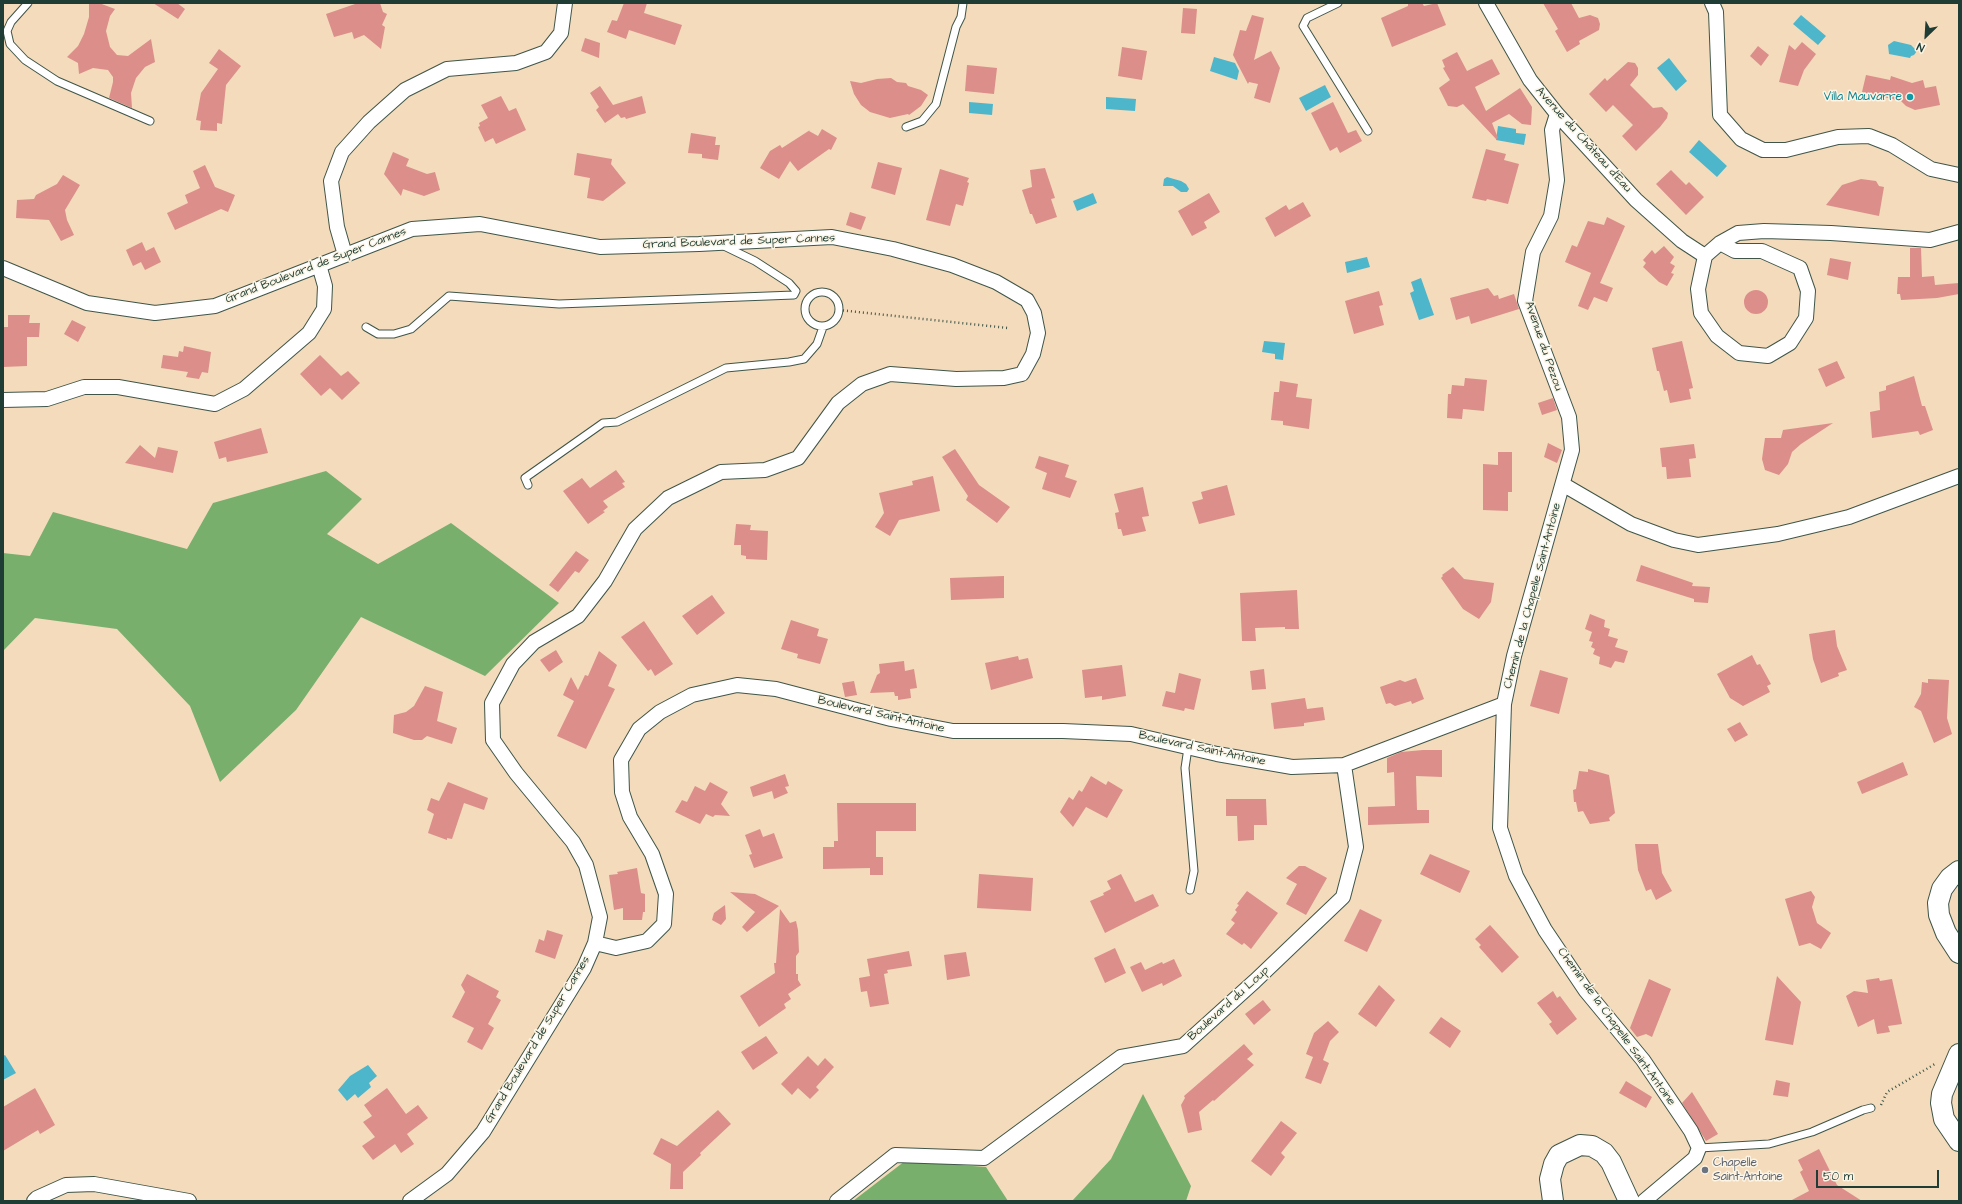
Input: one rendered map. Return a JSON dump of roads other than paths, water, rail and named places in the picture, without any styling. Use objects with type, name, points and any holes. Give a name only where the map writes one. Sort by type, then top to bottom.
[{"type":"main road","points":[[1959,871],[1950,878],[1942,889],[1938,903],[1939,916],[1946,933],[1959,953]]},
{"type":"main road","points":[[1956,1061],[1942,1094],[1941,1103],[1944,1119],[1959,1141]]},
{"type":"main road","points":[[1553,1201],[1550,1179],[1554,1164],[1559,1155],[1580,1145],[1592,1146],[1604,1153],[1611,1162],[1629,1201]]},
{"type":"street","points":[[344,255],[337,227],[331,181],[342,152],[369,122],[404,90],[447,69],[516,63],[546,52],[561,33],[565,3]]},
{"type":"street","name":"Avenue du Château d'Eau","points":[[1486,3],[1530,80],[1557,114],[1636,200],[1682,241],[1705,256]]},
{"type":"street","points":[[1712,3],[1716,12],[1720,115],[1741,140],[1763,150],[1786,150],[1838,137],[1869,136],[1892,145],[1931,169],[1959,175]]},
{"type":"street","name":"Avenue du Pezou","points":[[1557,114],[1552,130],[1557,180],[1551,216],[1533,252],[1525,301],[1569,417],[1572,450],[1564,485]]},
{"type":"street","name":"Grand Boulevard de Super Cannes","points":[[3,268],[87,303],[155,313],[215,306],[412,229],[480,224],[600,247],[832,237],[893,249],[952,265],[996,282],[1021,296],[1027,300],[1034,313],[1038,333],[1033,354],[1022,374],[1004,378],[956,379],[890,374],[862,384],[838,403],[798,458],[765,470],[721,472],[668,498],[635,529],[605,581],[578,616],[534,642],[512,664],[492,703],[493,740],[516,773],[573,842],[586,865],[600,917],[595,943],[584,968],[483,1132],[447,1174],[410,1201]]},
{"type":"street","points":[[1720,244],[1735,251],[1762,251],[1800,268],[1808,291],[1806,318],[1790,342],[1768,356],[1739,353],[1717,336],[1701,313],[1698,289],[1705,256],[1720,244],[1738,233],[1764,231],[1831,233],[1930,240],[1959,232]]},
{"type":"street","points":[[3,400],[47,399],[84,387],[118,387],[215,404],[244,388],[309,333],[324,309],[324,286],[319,265]]},
{"type":"street","points":[[1564,485],[1631,524],[1674,540],[1698,545],[1778,534],[1849,517],[1959,476]]},
{"type":"street","name":"Chemin de la Chapelle Saint-Antoine","points":[[1564,485],[1514,656],[1504,704],[1500,828],[1516,876],[1545,930],[1582,985],[1643,1060],[1691,1131],[1699,1148]]},
{"type":"street","name":"Boulevard Saint-Antoine","points":[[595,943],[616,948],[647,941],[664,924],[666,894],[652,854],[630,817],[622,792],[621,760],[639,729],[660,712],[692,695],[738,685],[776,689],[891,719],[953,731],[1063,731],[1131,734],[1188,748],[1292,767],[1344,765],[1504,704]]},
{"type":"street","name":"Boulevard du Loup","points":[[837,1201],[895,1155],[984,1158],[1121,1057],[1183,1046],[1255,981],[1343,897],[1356,847],[1344,765]]},
{"type":"street","points":[[1644,1201],[1695,1158],[1699,1148]]},
{"type":"street","points":[[34,1201],[37,1198],[66,1185],[94,1184],[189,1201]]},
{"type":"lane","points":[[28,3],[11,22],[7,31],[10,44],[25,60],[57,81],[150,121]]},
{"type":"lane","points":[[906,127],[922,121],[936,104],[956,27],[961,17],[963,3]]},
{"type":"lane","points":[[1338,3],[1307,18],[1303,26],[1368,131]]},
{"type":"lane","points":[[718,243],[755,261],[789,283],[796,291],[809,298]]},
{"type":"lane","points":[[366,327],[378,334],[394,334],[411,329],[449,296],[559,304],[794,295],[796,291]]},
{"type":"lane","points":[[826,292],[836,299],[839,310],[834,322],[823,327],[812,324],[804,314],[805,302],[809,298],[814,293],[826,292]]},
{"type":"lane","points":[[528,485],[525,478],[603,423],[617,422],[726,368],[789,362],[804,359],[817,344],[823,327]]},
{"type":"lane","points":[[1188,748],[1185,768],[1194,871],[1190,890]]},
{"type":"lane","points":[[1699,1148],[1769,1144],[1812,1132],[1871,1108]]},
{"type":"water","points":[[1801,15],[1826,36],[1818,45],[1793,24]]},
{"type":"water","points":[[1894,41],[1911,45],[1917,51],[1910,58],[1889,54],[1888,45]]},
{"type":"water","points":[[1214,57],[1235,63],[1239,71],[1237,80],[1210,71]]},
{"type":"water","points":[[1669,58],[1687,81],[1676,91],[1657,68]]},
{"type":"water","points":[[1325,85],[1331,97],[1306,111],[1299,98]]},
{"type":"water","points":[[1106,97],[1136,99],[1135,111],[1106,109]]},
{"type":"water","points":[[969,102],[993,104],[992,115],[969,113]]},
{"type":"water","points":[[1498,126],[1516,129],[1516,133],[1526,134],[1524,145],[1496,140]]},
{"type":"water","points":[[1699,140],[1727,166],[1717,177],[1689,152]]},
{"type":"water","points":[[1167,177],[1181,181],[1186,184],[1189,189],[1187,192],[1181,192],[1173,186],[1163,186],[1164,179]]},
{"type":"water","points":[[1093,193],[1097,203],[1077,211],[1073,201]]},
{"type":"water","points":[[1367,257],[1370,267],[1347,273],[1345,262]]},
{"type":"water","points":[[1421,278],[1434,315],[1419,320],[1410,293],[1414,291],[1411,282]]},
{"type":"water","points":[[1264,341],[1285,343],[1283,360],[1275,359],[1275,354],[1262,352]]},
{"type":"water","points":[[5,1055],[16,1073],[3,1080],[3,1056]]},
{"type":"water","points":[[368,1065],[377,1076],[369,1083],[371,1087],[358,1098],[355,1094],[347,1101],[338,1090],[350,1076]]},
{"type":"place","name":"Villa Mauvarre","points":[[1910,97]]},
{"type":"place","name":"Chapelle Saint-Antoine","points":[[1705,1170]]}]
